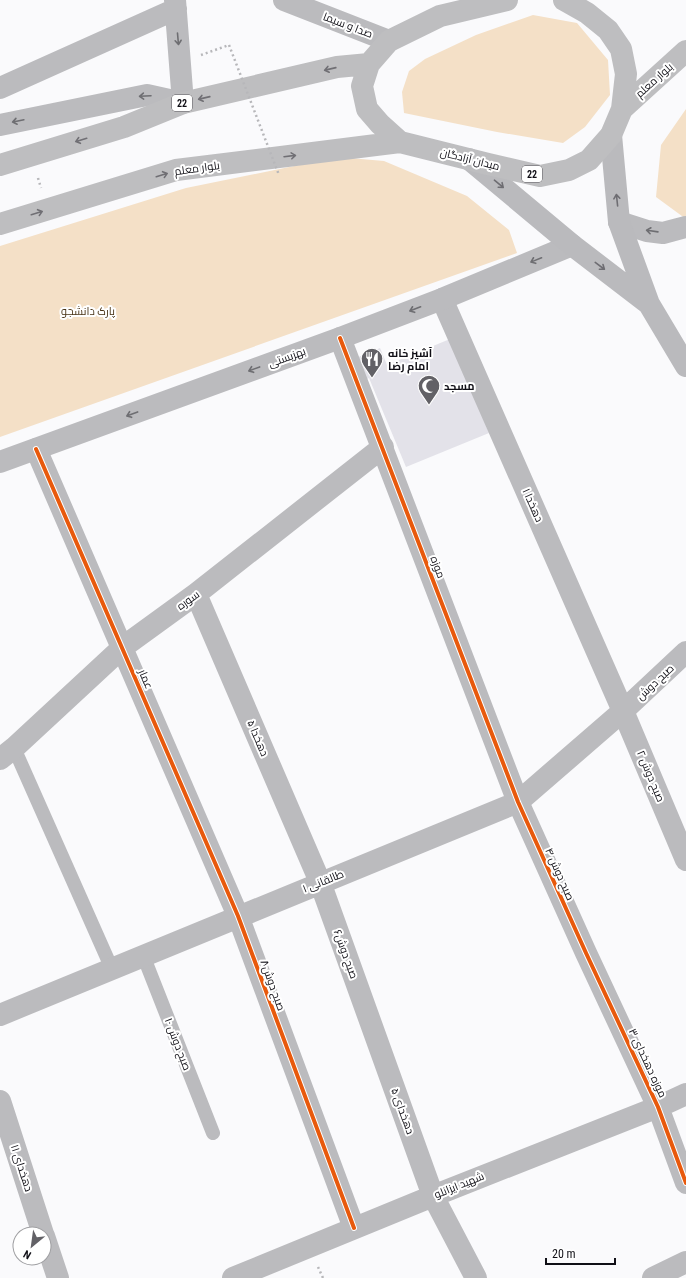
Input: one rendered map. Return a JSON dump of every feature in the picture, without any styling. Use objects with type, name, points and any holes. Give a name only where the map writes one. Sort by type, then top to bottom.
[{"type":"main road","name":"میدان آزادگان","points":[[507,0],[440,16],[389,41],[369,64],[362,86],[367,109],[380,124],[400,142],[540,176],[569,170],[589,160],[611,135],[622,109],[626,74],[621,49],[608,30],[587,13],[564,0]]},
{"type":"main road","name":"بلوار معلم","points":[[622,109],[686,51]]},
{"type":"main road","name":"22","points":[[0,165],[124,127],[183,103],[337,67],[369,64]]},
{"type":"main road","points":[[611,135],[620,222],[649,304],[686,366]]},
{"type":"main road","name":"بلوار معلم","points":[[0,224],[176,170],[400,142]]},
{"type":"main road","points":[[469,159],[572,245],[649,304]]},
{"type":"street","name":"صدا و سیما","points":[[284,0],[389,41]]},
{"type":"street","points":[[0,88],[175,4],[183,103],[147,95],[0,124]]},
{"type":"street","points":[[620,222],[647,231],[663,233],[686,226]]},
{"type":"street","name":"بهزیستی","points":[[0,462],[340,338],[442,299],[572,245]]},
{"type":"street","name":"دهخدا ۱","points":[[442,299],[623,711]]},
{"type":"street","name":"موزه","points":[[340,338],[518,802]]},
{"type":"street","name":"سوره","points":[[7,754],[123,647],[196,594],[383,447]]},
{"type":"street","name":"عمار","points":[[36,449],[123,647],[238,916]]},
{"type":"street","name":"دهخدا ۵","points":[[196,594],[320,882]]},
{"type":"street","name":"صبح دوش","points":[[623,711],[686,652]]},
{"type":"street","name":"طالقانی ۱","points":[[0,1015],[320,882],[518,802],[623,711]]},
{"type":"street","name":"صبح دوش ۲","points":[[623,711],[682,850]]},
{"type":"street","name":"صبح دوش ۴","points":[[518,802],[586,953]]},
{"type":"street","name":"صبح دوش۶","points":[[320,882],[372,1027]]},
{"type":"street","name":"صبح دوش۸","points":[[238,916],[354,1228]]},
{"type":"street","name":"موزه دهخدای ۳","points":[[586,953],[658,1107],[686,1183]]},
{"type":"street","name":"دهخدای ۵","points":[[372,1027],[433,1196],[476,1278]]},
{"type":"street","name":"شهید ایزانلو","points":[[234,1278],[433,1196],[658,1107],[686,1094]]},
{"type":"street","name":"دهخدای ۱۱","points":[[0,1101],[41,1226]]},
{"type":"street","name":"دهخدای ۱۱","points":[[52,1260],[58,1278]]},
{"type":"street","points":[[653,1278],[686,1262]]},
{"type":"lane","points":[[7,754],[112,969]]},
{"type":"lane","name":"صبح دوش ۱۰","points":[[143,955],[213,1133]]},
{"type":"path","points":[[197,56],[229,45],[279,175]]},
{"type":"green space","points":[[533,15],[577,23],[608,60],[610,95],[585,127],[563,143],[497,132],[404,113],[402,92],[409,71],[425,59],[476,35]]},
{"type":"green space","points":[[686,109],[686,219],[656,197],[661,145]]},
{"type":"green space","name":"پارک دانشجو","points":[[338,157],[384,161],[467,196],[509,230],[517,253],[0,437],[0,246],[186,188]]},
{"type":"building","name":"مسجد","points":[[450,339],[489,433],[406,467],[369,378],[365,380],[356,358],[380,348],[387,365]]},
{"type":"cycle path","points":[[340,338],[518,802],[658,1107],[686,1183]]},
{"type":"cycle path","points":[[36,449],[238,916],[354,1228]]},
{"type":"place","name":"آشپز خانه امام رضا","points":[[372,378]]},
{"type":"place","name":"مسجد","points":[[429,406]]}]
